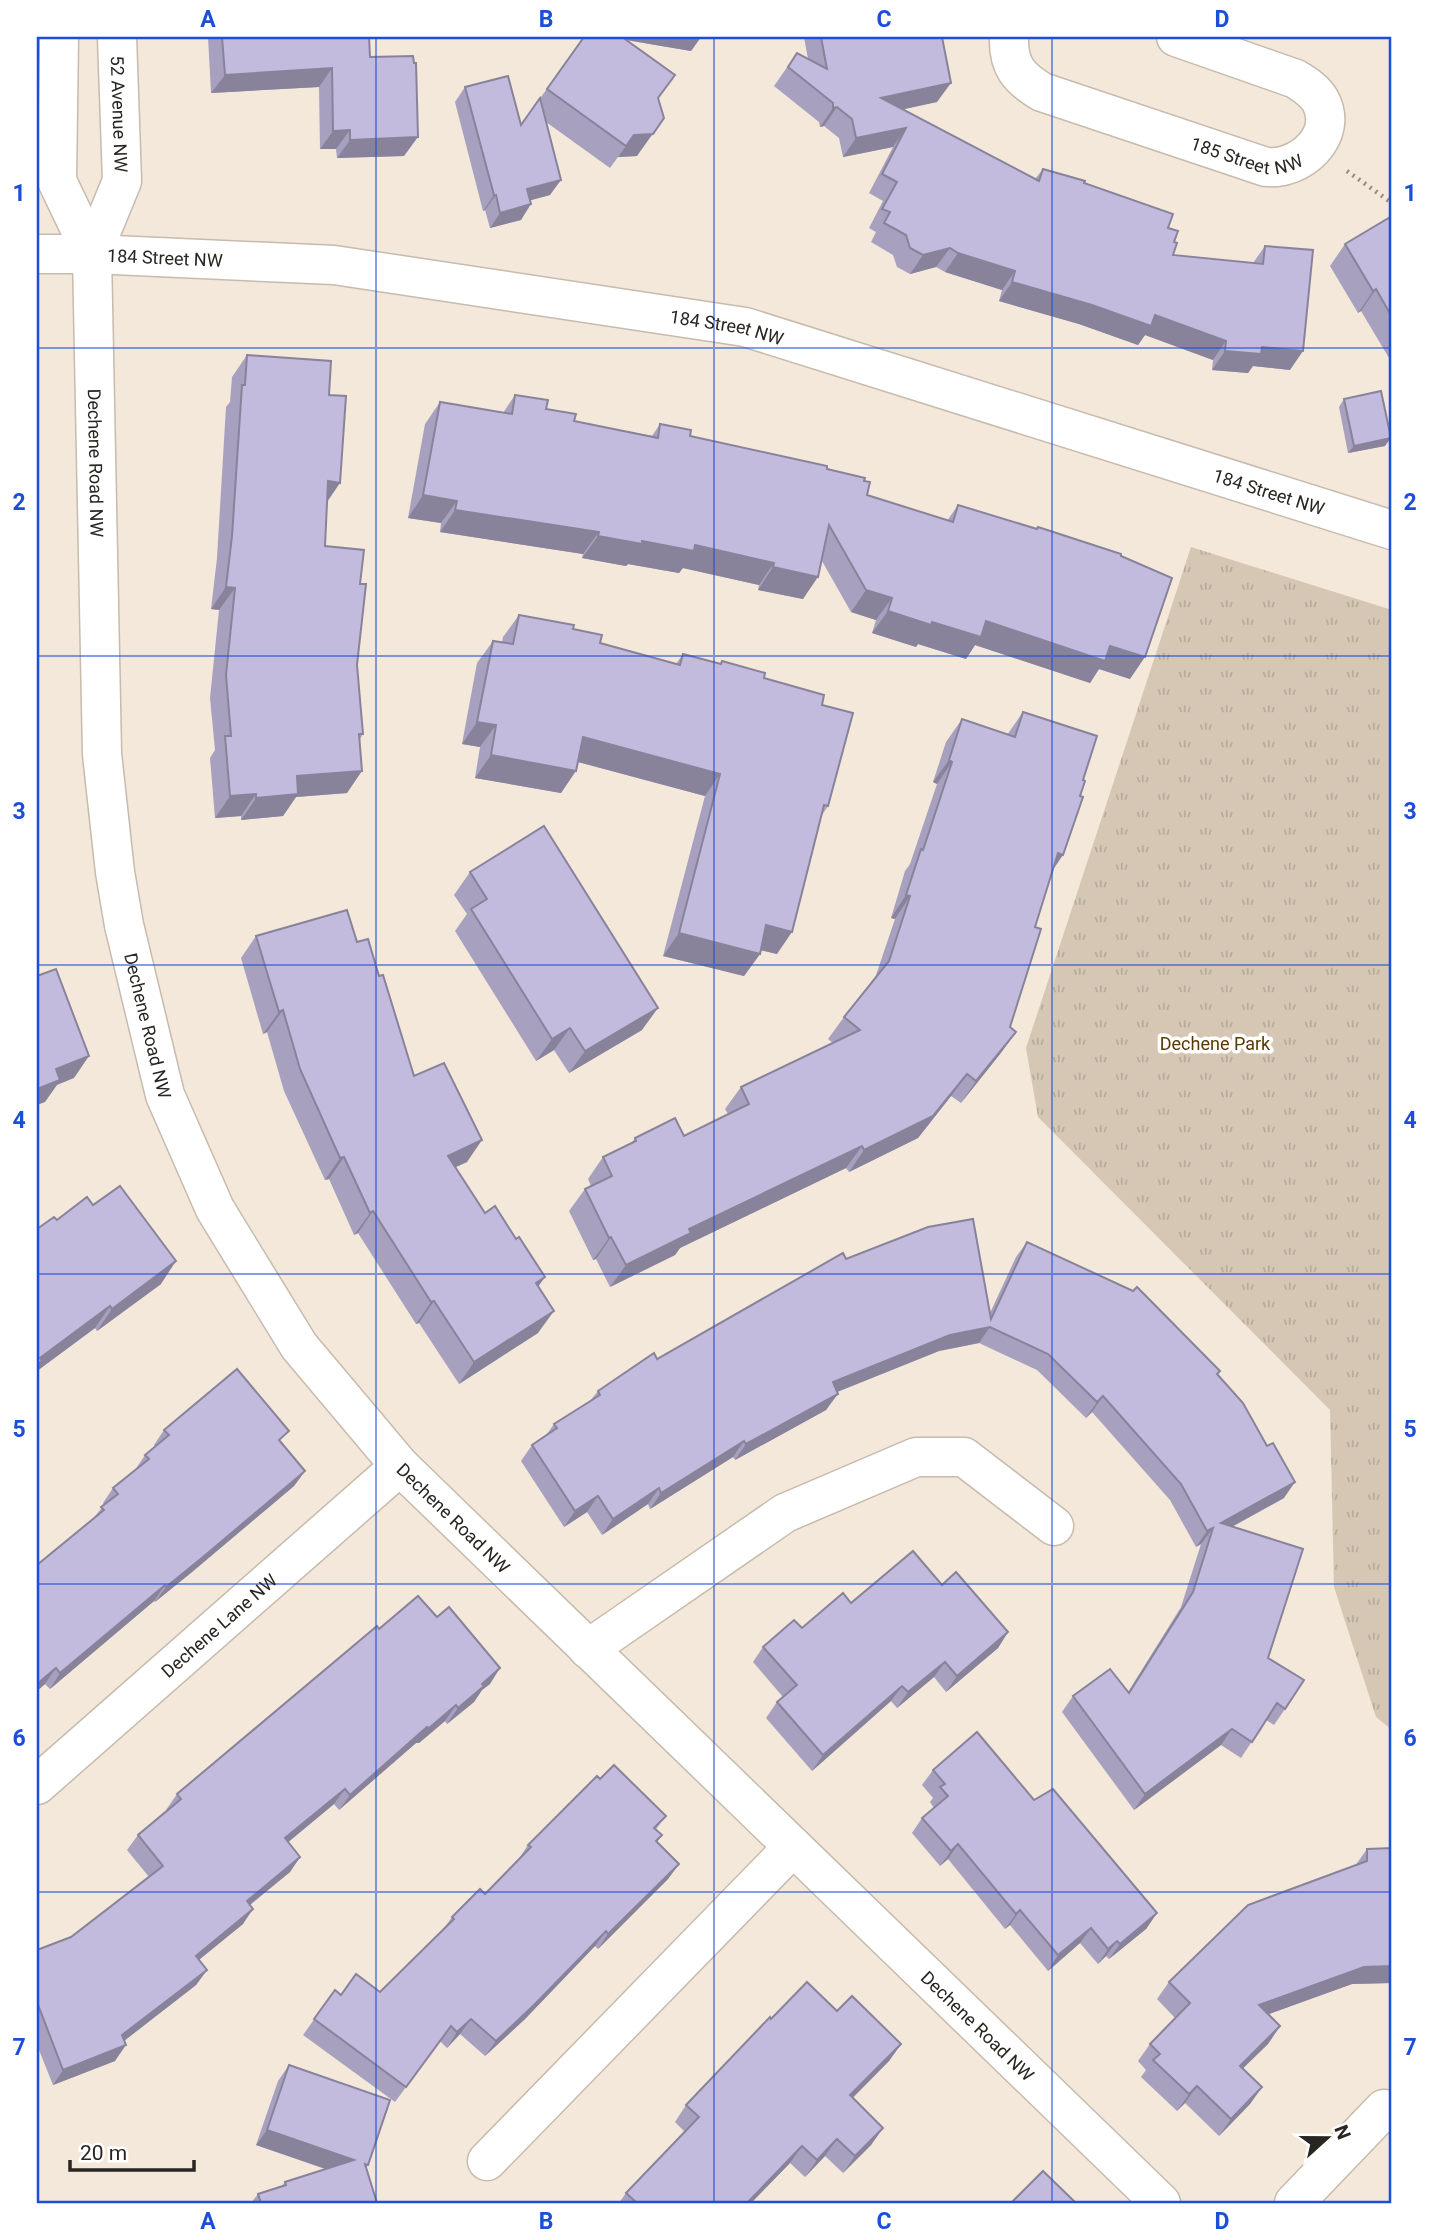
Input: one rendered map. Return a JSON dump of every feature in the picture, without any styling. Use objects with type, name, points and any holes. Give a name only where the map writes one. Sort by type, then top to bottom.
[{"type":"street","points":[[59,37],[57,181],[92,254]]},
{"type":"street","name":"52 Avenue NW","points":[[92,254],[122,181],[117,37]]},
{"type":"street","name":"185 Street NW","points":[[1009,37],[1013,64],[1023,81],[1042,92],[1266,167],[1280,168],[1290,165],[1314,149],[1324,124],[1324,113],[1321,102],[1309,87],[1296,79],[1176,37]]},
{"type":"street","name":"184 Street NW","points":[[37,254],[334,265],[745,327],[1392,530]]},
{"type":"street","name":"Dechene Road NW","points":[[92,254],[102,754],[115,872],[124,925],[166,1095],[215,1209],[299,1346],[400,1466],[1161,2203]]},
{"type":"street","points":[[588,1649],[785,1513],[916,1457],[964,1457],[1054,1526]]},
{"type":"street","name":"Dechene Lane NW","points":[[37,1785],[400,1466]]},
{"type":"street","points":[[487,2161],[793,1847]]},
{"type":"street","points":[[1294,2203],[1384,2109]]},
{"type":"path","points":[[1314,149],[1392,203]]},
{"type":"green space","name":"Dechene Park","points":[[1191,547],[1392,610],[1392,1730],[1376,1717],[1334,1587],[1330,1410],[1038,1117],[1026,1048]]},
{"type":"building","points":[[222,37],[369,37],[370,57],[413,56],[416,63],[418,137],[350,140],[350,130],[333,131],[332,68],[225,75]]},
{"type":"building","points":[[584,37],[622,37],[675,75],[658,98],[664,118],[653,134],[634,135],[626,146],[547,89]]},
{"type":"building","points":[[821,37],[942,37],[951,83],[881,98],[1039,181],[1043,169],[1085,181],[1084,183],[1173,214],[1168,228],[1178,231],[1173,255],[1263,264],[1265,246],[1313,250],[1303,351],[1262,347],[1261,354],[1225,351],[1226,341],[1155,315],[1151,326],[1092,305],[1012,282],[1015,271],[950,248],[923,255],[910,248],[906,235],[884,223],[890,212],[882,209],[897,182],[882,174],[906,128],[856,138],[852,119],[837,107],[833,108],[833,103],[788,67],[797,53],[827,69]]},
{"type":"building","points":[[508,76],[521,125],[540,98],[561,180],[527,189],[531,204],[500,213],[465,87]]},
{"type":"building","points":[[1392,216],[1392,317],[1345,244]]},
{"type":"building","points":[[247,355],[331,361],[329,395],[346,396],[340,483],[328,481],[325,546],[364,550],[360,584],[366,584],[357,665],[363,734],[359,734],[362,771],[297,776],[298,794],[256,798],[256,794],[230,796],[225,736],[231,736],[226,675],[235,588],[226,587],[242,385],[245,385]]},
{"type":"building","points":[[1381,391],[1391,438],[1354,446],[1344,399]]},
{"type":"building","points":[[515,395],[548,400],[546,409],[576,414],[574,421],[658,438],[660,424],[691,430],[690,436],[827,466],[827,469],[865,478],[864,481],[870,482],[867,495],[953,522],[958,505],[1121,554],[1172,578],[1145,657],[1110,646],[1105,661],[986,621],[981,637],[888,611],[892,598],[866,590],[829,525],[818,577],[773,567],[774,563],[695,545],[694,551],[642,541],[642,544],[598,536],[599,532],[455,510],[457,501],[423,495],[440,402],[512,414]]},
{"type":"building","points":[[519,615],[574,625],[573,629],[602,635],[600,643],[680,665],[683,654],[765,673],[764,678],[824,695],[822,705],[853,713],[828,806],[824,805],[792,932],[766,925],[760,954],[679,933],[720,774],[583,737],[576,771],[491,755],[496,725],[477,722],[493,641],[513,644]]},
{"type":"building","points":[[1023,712],[1097,736],[1083,780],[1085,781],[1080,796],[1083,797],[1063,855],[1058,853],[1035,927],[1041,929],[1010,1027],[1016,1032],[976,1081],[967,1074],[933,1116],[864,1150],[862,1146],[689,1229],[691,1233],[626,1265],[611,1237],[609,1238],[585,1189],[612,1176],[603,1157],[675,1118],[684,1136],[749,1104],[741,1087],[860,1030],[844,1017],[889,961],[910,896],[906,895],[952,762],[949,760],[962,719],[1015,737]]},
{"type":"building","points":[[544,826],[658,1008],[585,1051],[570,1028],[552,1039],[471,909],[487,899],[470,872]]},
{"type":"building","points":[[347,910],[357,942],[368,939],[379,976],[383,975],[414,1076],[444,1063],[482,1140],[448,1156],[485,1213],[495,1206],[545,1277],[536,1283],[554,1311],[474,1362],[434,1301],[431,1302],[373,1211],[370,1213],[344,1157],[340,1158],[300,1069],[283,1010],[279,1012],[256,936]]},
{"type":"building","points":[[56,969],[89,1056],[56,1069],[60,1080],[37,1089],[37,976]]},
{"type":"building","points":[[120,1186],[176,1261],[112,1309],[110,1306],[40,1358],[42,1361],[37,1364],[37,1229],[54,1217],[57,1220],[87,1197],[93,1205]]},
{"type":"building","points":[[973,1219],[991,1319],[1027,1242],[1133,1291],[1137,1287],[1220,1371],[1217,1374],[1243,1403],[1267,1446],[1273,1443],[1295,1482],[1221,1523],[1303,1549],[1268,1658],[1304,1680],[1285,1709],[1277,1703],[1252,1742],[1232,1729],[1145,1794],[1073,1696],[1110,1669],[1129,1693],[1193,1592],[1213,1528],[1207,1531],[1181,1484],[1103,1396],[1097,1402],[1048,1354],[990,1327],[950,1335],[833,1382],[838,1394],[746,1444],[744,1441],[661,1493],[659,1488],[613,1519],[598,1496],[575,1511],[532,1445],[557,1428],[554,1424],[600,1395],[598,1391],[654,1353],[657,1359],[843,1253],[846,1259],[928,1227]]},
{"type":"building","points":[[237,1369],[289,1431],[279,1440],[305,1471],[60,1673],[56,1668],[37,1684],[37,1565],[104,1510],[101,1507],[118,1494],[113,1488],[149,1459],[145,1455],[169,1435],[164,1430]]},
{"type":"building","points":[[913,1551],[942,1585],[956,1572],[1008,1632],[957,1676],[945,1662],[908,1692],[902,1686],[823,1755],[777,1702],[797,1685],[763,1647],[794,1620],[802,1628],[843,1593],[851,1603]]},
{"type":"building","points":[[418,1596],[437,1617],[449,1607],[500,1668],[482,1684],[484,1686],[458,1708],[456,1705],[427,1727],[350,1795],[345,1789],[285,1838],[300,1857],[247,1901],[253,1909],[196,1956],[207,1970],[122,2035],[126,2045],[63,2070],[37,2002],[37,1950],[71,1937],[163,1866],[138,1835],[181,1799],[177,1794],[377,1626],[379,1629]]},
{"type":"building","points":[[977,1732],[1034,1800],[1053,1789],[1157,1913],[1120,1944],[1117,1941],[1108,1949],[1091,1928],[1058,1955],[1020,1910],[1016,1914],[958,1844],[951,1851],[922,1818],[948,1796],[940,1787],[945,1784],[933,1770]]},
{"type":"building","points":[[614,1765],[666,1816],[654,1828],[662,1835],[656,1841],[679,1864],[608,1934],[606,1931],[496,2041],[471,2019],[457,2032],[451,2026],[406,2087],[314,2019],[335,1990],[341,1995],[356,1974],[380,1992],[454,1919],[452,1917],[480,1889],[485,1894],[531,1847],[528,1845],[597,1776],[600,1779]]},
{"type":"building","points":[[1392,1848],[1392,1966],[1364,1967],[1259,2005],[1280,2026],[1240,2066],[1262,2087],[1231,2119],[1197,2086],[1189,2094],[1153,2060],[1160,2054],[1150,2044],[1190,2003],[1169,1982],[1248,1905],[1367,1861],[1367,1849]]},
{"type":"building","points":[[807,1982],[837,2011],[852,1996],[901,2044],[850,2095],[883,2128],[855,2156],[837,2139],[817,2160],[802,2146],[747,2203],[637,2203],[626,2193],[699,2117],[686,2105]]},
{"type":"building","points":[[289,2065],[390,2100],[368,2165],[365,2164],[377,2203],[261,2203],[258,2194],[286,2185],[285,2182],[354,2160],[267,2130]]},
{"type":"building","points":[[1043,2171],[1076,2203],[1011,2203]]}]
